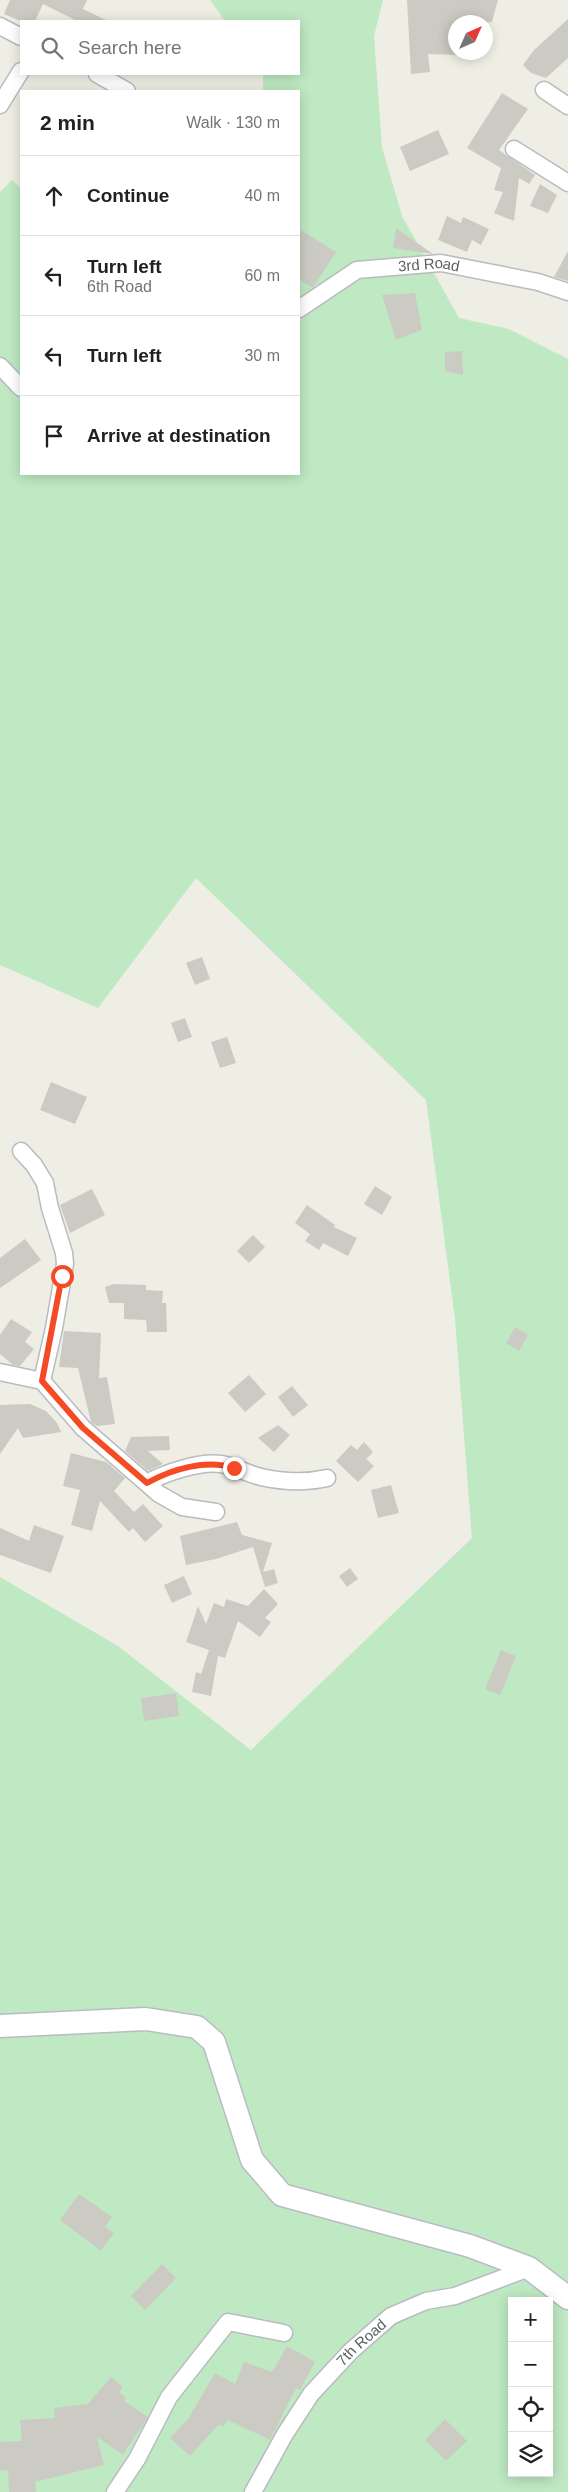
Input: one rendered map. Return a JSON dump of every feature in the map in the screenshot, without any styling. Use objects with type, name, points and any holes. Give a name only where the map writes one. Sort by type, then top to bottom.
[{"type":"main road","points":[[0,2026],[146,2019],[197,2026],[214,2042],[252,2160],[282,2195],[470,2246],[529,2268],[568,2298]]},
{"type":"street","points":[[0,26],[20,36]]},
{"type":"street","points":[[0,105],[20,73]]},
{"type":"street","points":[[99,75],[125,90]]},
{"type":"street","points":[[544,90],[568,106]]},
{"type":"street","points":[[514,148],[568,183]]},
{"type":"street","name":"3rd Road","points":[[300,308],[357,270],[441,263],[538,282],[568,292]]},
{"type":"street","points":[[0,366],[20,387]]},
{"type":"street","points":[[21,1151],[34,1165],[45,1183],[50,1208],[64,1253],[65,1264],[54,1328],[42,1381]]},
{"type":"street","points":[[0,1372],[42,1381],[83,1428],[159,1494],[182,1507],[216,1512]]},
{"type":"street","points":[[147,1483],[160,1476],[205,1464],[221,1464],[261,1477],[304,1483],[327,1478]]},
{"type":"street","name":"7th Road","points":[[254,2492],[285,2434],[311,2394],[351,2351],[391,2316],[426,2301],[455,2296],[529,2268]]},
{"type":"street","points":[[115,2492],[138,2459],[150,2431],[169,2397],[228,2322],[240,2322],[284,2333]]},
{"type":"green space","points":[[210,0],[383,0],[374,36],[382,147],[402,216],[459,318],[509,329],[568,359],[568,2492],[0,2492],[0,1577],[118,1646],[251,1750],[472,1538],[455,1319],[426,1100],[196,878],[98,1008],[0,965],[0,192],[12,180],[20,187],[20,475],[300,475],[300,90],[263,90],[263,75],[300,75],[300,20],[224,20]]},
{"type":"building","points":[[10,0],[87,0],[83,9],[106,20],[75,20],[43,4],[35,20],[20,21],[4,14]]},
{"type":"building","points":[[407,0],[498,0],[493,18],[493,15],[448,15],[448,55],[428,54],[430,72],[411,74]]},
{"type":"building","points":[[568,19],[568,58],[546,78],[531,73],[523,65],[534,50]]},
{"type":"building","points":[[502,93],[528,109],[499,150],[535,175],[529,184],[519,178],[514,221],[494,213],[503,192],[494,190],[501,168],[467,148]]},
{"type":"building","points":[[438,130],[449,154],[410,171],[400,147]]},
{"type":"building","points":[[540,184],[557,195],[548,213],[530,206]]},
{"type":"building","points":[[447,216],[461,223],[463,217],[489,229],[481,245],[472,240],[467,252],[438,240]]},
{"type":"building","points":[[396,228],[433,254],[393,248]]},
{"type":"building","points":[[300,230],[336,252],[313,288],[300,280]]},
{"type":"building","points":[[568,251],[568,281],[554,277]]},
{"type":"building","points":[[415,293],[422,330],[396,340],[382,295]]},
{"type":"building","points":[[462,351],[463,375],[445,371],[445,352]]},
{"type":"building","points":[[202,957],[210,979],[195,985],[186,963]]},
{"type":"building","points":[[185,1018],[192,1037],[178,1042],[171,1023]]},
{"type":"building","points":[[227,1037],[236,1063],[220,1068],[211,1042]]},
{"type":"building","points":[[51,1082],[87,1097],[75,1124],[40,1110]]},
{"type":"building","points":[[375,1186],[392,1197],[382,1215],[364,1204]]},
{"type":"building","points":[[92,1189],[105,1215],[70,1233],[60,1205]]},
{"type":"building","points":[[307,1205],[335,1225],[334,1227],[357,1238],[348,1256],[323,1243],[319,1250],[305,1241],[310,1234],[295,1223]]},
{"type":"building","points":[[253,1235],[265,1247],[249,1263],[237,1251]]},
{"type":"building","points":[[25,1239],[41,1260],[0,1288],[0,1258]]},
{"type":"building","points":[[114,1284],[146,1285],[146,1290],[163,1291],[162,1303],[166,1303],[167,1332],[147,1332],[146,1320],[124,1319],[124,1303],[109,1303],[105,1287]]},
{"type":"building","points":[[11,1319],[32,1332],[25,1342],[34,1349],[20,1366],[13,1365],[0,1354],[0,1335]]},
{"type":"building","points":[[515,1327],[528,1335],[519,1351],[506,1343]]},
{"type":"building","points":[[64,1331],[101,1333],[99,1378],[107,1377],[115,1424],[97,1426],[91,1422],[78,1368],[59,1367]]},
{"type":"building","points":[[249,1375],[266,1394],[245,1412],[228,1393]]},
{"type":"building","points":[[292,1386],[308,1405],[293,1417],[278,1397]]},
{"type":"building","points":[[30,1404],[46,1411],[57,1423],[61,1432],[23,1438],[18,1428],[0,1454],[0,1405]]},
{"type":"building","points":[[278,1425],[290,1435],[274,1452],[258,1438]]},
{"type":"building","points":[[169,1436],[170,1450],[148,1451],[163,1464],[148,1471],[125,1451],[131,1437]]},
{"type":"building","points":[[364,1442],[373,1452],[366,1459],[374,1466],[358,1482],[336,1461],[351,1445],[357,1450]]},
{"type":"building","points":[[71,1453],[106,1462],[125,1478],[114,1491],[134,1512],[143,1504],[163,1526],[145,1542],[133,1528],[129,1532],[100,1501],[92,1531],[71,1525],[80,1490],[63,1486]]},
{"type":"building","points":[[391,1485],[399,1513],[378,1518],[371,1490]]},
{"type":"building","points":[[237,1522],[242,1535],[272,1543],[263,1572],[274,1569],[278,1583],[265,1587],[253,1547],[216,1559],[186,1565],[180,1536]]},
{"type":"building","points":[[34,1525],[64,1536],[51,1573],[0,1555],[0,1528],[29,1541]]},
{"type":"building","points":[[350,1568],[358,1579],[347,1587],[339,1576]]},
{"type":"building","points":[[184,1576],[192,1594],[172,1603],[164,1585]]},
{"type":"building","points":[[264,1589],[278,1604],[265,1618],[271,1622],[260,1637],[238,1621],[225,1658],[218,1656],[211,1696],[192,1692],[196,1672],[201,1674],[209,1650],[186,1642],[198,1606],[206,1624],[214,1603],[224,1607],[226,1599],[248,1606]]},
{"type":"building","points":[[501,1650],[516,1656],[500,1695],[485,1689]]},
{"type":"building","points":[[176,1693],[179,1716],[144,1721],[141,1698]]},
{"type":"building","points":[[79,2194],[112,2217],[105,2227],[114,2233],[101,2251],[60,2220]]},
{"type":"building","points":[[162,2264],[176,2278],[145,2310],[131,2296]]},
{"type":"building","points":[[287,2346],[315,2362],[300,2390],[296,2388],[270,2440],[228,2420],[223,2427],[219,2424],[190,2456],[170,2438],[188,2419],[215,2373],[235,2384],[244,2362],[272,2372]]},
{"type":"building","points":[[111,2377],[123,2387],[119,2392],[126,2398],[124,2401],[148,2417],[123,2455],[97,2437],[104,2465],[35,2482],[36,2492],[9,2492],[8,2470],[0,2471],[0,2442],[22,2441],[20,2420],[55,2418],[54,2408],[88,2404]]},
{"type":"building","points":[[445,2419],[467,2441],[446,2461],[425,2440]]},
{"type":"route","points":[[62,1276],[57,1298],[54,1328],[42,1381],[62,1406],[83,1428],[147,1483],[160,1476],[205,1464],[221,1464],[234,1468]]}]
